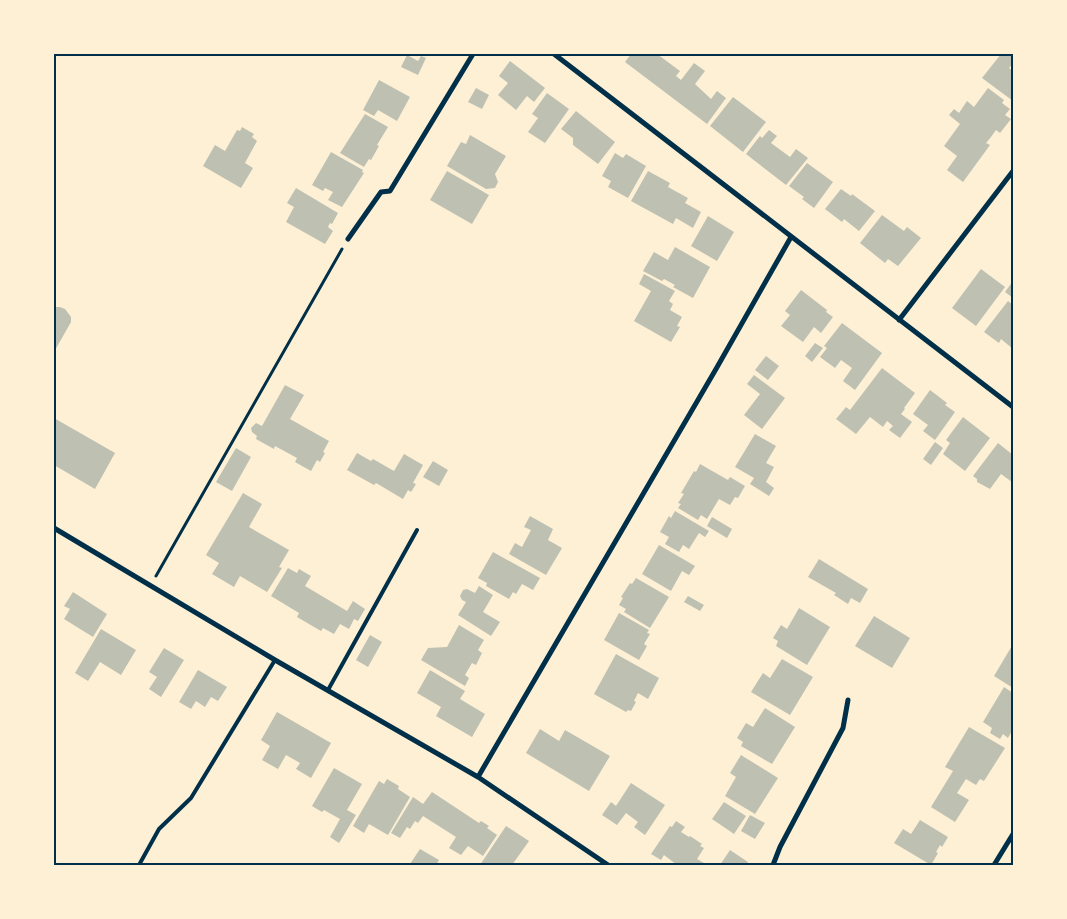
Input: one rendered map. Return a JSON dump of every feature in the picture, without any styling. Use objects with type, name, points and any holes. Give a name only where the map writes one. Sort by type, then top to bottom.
[{"type":"street","points":[[348,239],[381,192],[390,191],[473,54]]},
{"type":"street","points":[[554,54],[1013,407]]},
{"type":"street","points":[[899,320],[1013,171]]},
{"type":"street","points":[[478,777],[712,378],[791,238]]},
{"type":"street","points":[[54,528],[275,660],[478,777],[608,865]]},
{"type":"street","points":[[773,865],[780,847],[843,728],[848,700]]},
{"type":"street","points":[[994,865],[1013,834]]},
{"type":"lane","points":[[328,690],[417,530]]},
{"type":"lane","points":[[138,865],[159,829],[191,798],[275,660]]},
{"type":"path","points":[[150,585],[348,239]]},
{"type":"building","points":[[631,54],[657,54],[680,71],[676,76],[681,80],[694,63],[705,71],[695,84],[711,99],[717,91],[726,98],[707,124],[625,62]]},
{"type":"building","points":[[1001,54],[1008,54],[1013,57],[1013,63],[1009,68],[1013,71],[1013,101],[982,78]]},
{"type":"building","points":[[407,55],[418,61],[421,56],[426,58],[418,75],[401,67]]},
{"type":"building","points":[[510,61],[545,88],[534,102],[527,96],[516,110],[498,95],[508,83],[499,76]]},
{"type":"building","points":[[379,80],[410,97],[397,121],[378,110],[374,116],[363,110]]},
{"type":"building","points":[[476,88],[489,95],[482,109],[468,102]]},
{"type":"building","points":[[988,88],[1004,100],[1002,103],[1010,109],[1005,115],[1011,119],[1000,133],[996,130],[986,143],[990,145],[963,182],[947,170],[957,156],[944,146],[960,124],[949,115],[954,109],[959,113],[967,101],[974,107]]},
{"type":"building","points":[[547,93],[569,109],[545,143],[528,132],[538,118],[532,114]]},
{"type":"building","points":[[733,97],[766,122],[743,152],[710,126]]},
{"type":"building","points":[[576,111],[615,142],[598,164],[573,145],[573,138],[561,129]]},
{"type":"building","points":[[365,114],[388,127],[377,145],[379,146],[371,160],[369,159],[364,167],[340,153]]},
{"type":"building","points":[[242,127],[254,134],[252,137],[257,141],[245,163],[253,168],[241,188],[203,166],[215,145],[225,151],[237,130],[240,131]]},
{"type":"building","points":[[769,130],[777,136],[771,143],[790,157],[796,149],[808,158],[786,185],[746,154],[760,136],[762,138]]},
{"type":"building","points":[[470,135],[506,156],[495,174],[498,182],[495,188],[486,189],[447,166],[461,142],[466,144]]},
{"type":"building","points":[[331,152],[363,170],[362,172],[364,173],[342,207],[328,200],[333,192],[325,188],[323,191],[312,185]]},
{"type":"building","points":[[615,153],[623,158],[626,154],[646,166],[628,198],[608,187],[611,181],[602,176]]},
{"type":"building","points":[[807,163],[833,182],[814,208],[802,199],[804,197],[789,186]]},
{"type":"building","points":[[447,171],[489,195],[472,224],[430,200]]},
{"type":"building","points":[[648,171],[670,183],[668,187],[688,198],[685,203],[701,212],[693,228],[676,218],[673,224],[631,201]]},
{"type":"building","points":[[296,188],[338,213],[332,224],[330,223],[328,227],[333,231],[325,244],[286,222],[294,207],[287,203]]},
{"type":"building","points":[[841,189],[851,196],[852,194],[875,211],[859,231],[844,219],[842,222],[825,209]]},
{"type":"building","points":[[882,215],[904,231],[907,227],[921,238],[898,266],[888,259],[885,263],[860,243]]},
{"type":"building","points":[[708,216],[734,232],[717,261],[691,246]]},
{"type":"building","points":[[675,247],[710,267],[693,298],[673,287],[675,285],[664,279],[662,281],[643,271],[654,252],[668,260]]},
{"type":"building","points":[[981,269],[1005,287],[976,326],[952,308]]},
{"type":"building","points":[[644,274],[675,291],[669,301],[673,304],[670,310],[682,317],[677,326],[680,327],[671,342],[634,321],[651,291],[639,284]]},
{"type":"building","points":[[1013,281],[1013,298],[1005,292]]},
{"type":"building","points":[[801,290],[833,317],[821,333],[814,327],[803,342],[781,326],[790,315],[785,311]]},
{"type":"building","points":[[1008,301],[1013,305],[1013,349],[1001,339],[999,343],[984,332]]},
{"type":"building","points":[[54,307],[65,309],[71,317],[71,322],[54,352]]},
{"type":"building","points":[[842,323],[882,353],[855,390],[843,381],[852,368],[841,360],[835,368],[820,357],[827,348],[824,346]]},
{"type":"building","points":[[815,343],[823,348],[812,362],[805,356]]},
{"type":"building","points":[[766,356],[779,366],[768,380],[755,370]]},
{"type":"building","points":[[882,368],[915,393],[901,414],[912,422],[900,438],[889,430],[893,426],[887,421],[883,427],[870,417],[856,434],[836,419],[846,407],[850,410]]},
{"type":"building","points":[[754,375],[785,398],[762,429],[744,415],[760,394],[747,384]]},
{"type":"building","points":[[285,385],[304,395],[290,419],[329,441],[320,462],[317,460],[311,471],[295,462],[297,458],[275,446],[274,449],[256,439],[257,436],[252,432],[251,428],[256,423],[262,426]]},
{"type":"building","points":[[930,390],[955,412],[935,440],[923,431],[928,425],[913,414]]},
{"type":"building","points":[[963,417],[990,438],[965,471],[943,454],[950,443],[946,440]]},
{"type":"building","points":[[54,418],[115,453],[95,489],[54,465]]},
{"type":"building","points":[[755,434],[776,446],[766,463],[774,467],[766,482],[774,488],[769,496],[750,484],[754,478],[735,467]]},
{"type":"building","points":[[935,442],[943,448],[931,465],[923,459]]},
{"type":"building","points":[[998,443],[1013,455],[1013,480],[1012,482],[1001,474],[990,489],[977,482],[977,479],[973,476]]},
{"type":"building","points":[[236,448],[251,457],[232,491],[216,482]]},
{"type":"building","points":[[357,453],[371,461],[373,459],[394,471],[404,454],[423,465],[413,483],[416,484],[411,492],[408,490],[403,499],[376,483],[374,485],[347,470]]},
{"type":"building","points":[[433,461],[448,470],[439,486],[423,477]]},
{"type":"building","points":[[700,464],[728,480],[730,477],[745,486],[738,498],[735,497],[730,505],[719,499],[707,519],[701,515],[698,520],[678,508],[681,504],[678,503],[684,494],[681,493]]},
{"type":"building","points":[[243,493],[262,504],[249,527],[289,550],[279,567],[282,568],[267,592],[240,576],[234,587],[212,574],[219,563],[206,555]]},
{"type":"building","points":[[675,511],[709,531],[705,537],[699,533],[689,549],[683,545],[679,552],[665,544],[669,537],[660,532],[669,516],[671,518]]},
{"type":"building","points":[[530,516],[553,529],[548,540],[562,548],[546,575],[509,554],[515,543],[522,547],[531,530],[524,527]]},
{"type":"building","points":[[712,517],[732,529],[727,538],[707,526]]},
{"type":"building","points":[[659,545],[695,566],[689,575],[682,571],[671,591],[642,574]]},
{"type":"building","points":[[493,552],[540,578],[533,590],[522,584],[516,594],[513,592],[509,599],[486,586],[487,583],[478,578]]},
{"type":"building","points":[[819,559],[868,589],[860,603],[851,598],[848,604],[834,595],[836,593],[808,577]]},
{"type":"building","points":[[288,568],[297,573],[299,569],[311,576],[305,586],[347,611],[353,601],[365,609],[358,621],[354,619],[349,629],[340,624],[334,634],[323,628],[321,631],[297,617],[299,613],[271,596]]},
{"type":"building","points":[[636,578],[669,597],[650,628],[624,612],[626,609],[619,605],[623,598],[621,597],[630,583],[632,584]]},
{"type":"building","points":[[479,586],[493,595],[483,612],[500,622],[491,636],[458,615],[466,602],[460,596],[463,590],[467,589],[475,593]]},
{"type":"building","points":[[73,592],[107,614],[93,637],[64,619],[70,609],[64,606]]},
{"type":"building","points":[[688,596],[704,605],[700,611],[684,602]]},
{"type":"building","points":[[799,608],[830,627],[807,665],[776,646],[778,641],[773,638],[781,625],[787,629]]},
{"type":"building","points":[[619,613],[649,630],[647,633],[650,634],[644,644],[647,646],[639,660],[604,640]]},
{"type":"building","points":[[874,616],[910,638],[892,668],[855,646]]},
{"type":"building","points":[[459,625],[484,640],[478,650],[482,653],[476,665],[472,663],[465,675],[469,678],[465,686],[421,660],[428,648],[447,647]]},
{"type":"building","points":[[101,629],[136,650],[121,675],[100,662],[88,681],[75,673]]},
{"type":"building","points":[[370,635],[382,642],[368,667],[356,660]]},
{"type":"building","points":[[1013,644],[1013,688],[994,676]]},
{"type":"building","points":[[164,648],[184,660],[161,697],[149,689],[157,677],[149,672]]},
{"type":"building","points":[[616,654],[659,678],[648,699],[638,693],[631,711],[628,710],[626,712],[594,694]]},
{"type":"building","points":[[782,659],[813,677],[790,715],[751,692],[763,673],[770,678]]},
{"type":"building","points":[[198,670],[227,687],[218,701],[211,697],[205,707],[196,701],[191,709],[179,702]]},
{"type":"building","points":[[430,670],[465,691],[460,699],[485,714],[472,737],[436,716],[441,707],[417,693]]},
{"type":"building","points":[[1004,687],[1013,693],[1013,729],[1008,738],[1003,734],[1000,739],[990,733],[992,728],[983,722]]},
{"type":"building","points":[[765,708],[795,727],[772,764],[741,746],[743,742],[737,738],[746,723],[753,727]]},
{"type":"building","points":[[277,712],[331,743],[311,778],[296,769],[300,763],[286,755],[278,769],[262,760],[270,746],[261,740]]},
{"type":"building","points":[[969,727],[1005,748],[984,781],[980,779],[976,785],[966,779],[957,793],[969,800],[955,822],[931,807],[953,771],[945,767]]},
{"type":"building","points":[[540,729],[559,741],[565,730],[610,756],[589,791],[526,753]]},
{"type":"building","points":[[741,755],[778,778],[755,814],[725,796],[736,777],[730,773]]},
{"type":"building","points":[[334,768],[362,784],[347,810],[356,815],[339,843],[330,837],[340,819],[312,806]]},
{"type":"building","points":[[387,779],[399,786],[398,789],[410,797],[388,835],[369,824],[364,833],[353,826],[379,781],[384,784]]},
{"type":"building","points":[[631,783],[665,805],[645,835],[634,827],[638,822],[626,813],[617,825],[602,815],[611,802],[616,806]]},
{"type":"building","points":[[432,792],[479,823],[481,821],[489,826],[487,828],[497,835],[483,856],[468,846],[461,855],[449,848],[456,837],[423,816],[418,823],[415,821],[410,829],[407,827],[400,838],[391,833],[413,797],[423,804]]},
{"type":"building","points":[[724,802],[746,816],[734,834],[712,819]]},
{"type":"building","points":[[750,815],[765,823],[755,839],[741,831]]},
{"type":"building","points":[[920,820],[948,837],[942,847],[940,845],[931,865],[894,843],[903,829],[911,834]]},
{"type":"building","points":[[676,821],[685,827],[681,832],[702,844],[700,846],[704,848],[697,859],[704,863],[702,865],[677,865],[664,855],[661,860],[651,854],[670,826],[672,827]]},
{"type":"building","points":[[506,826],[529,841],[512,865],[480,865]]},
{"type":"building","points":[[420,849],[439,860],[436,865],[410,864]]},
{"type":"building","points":[[730,850],[748,862],[746,865],[720,865]]}]
